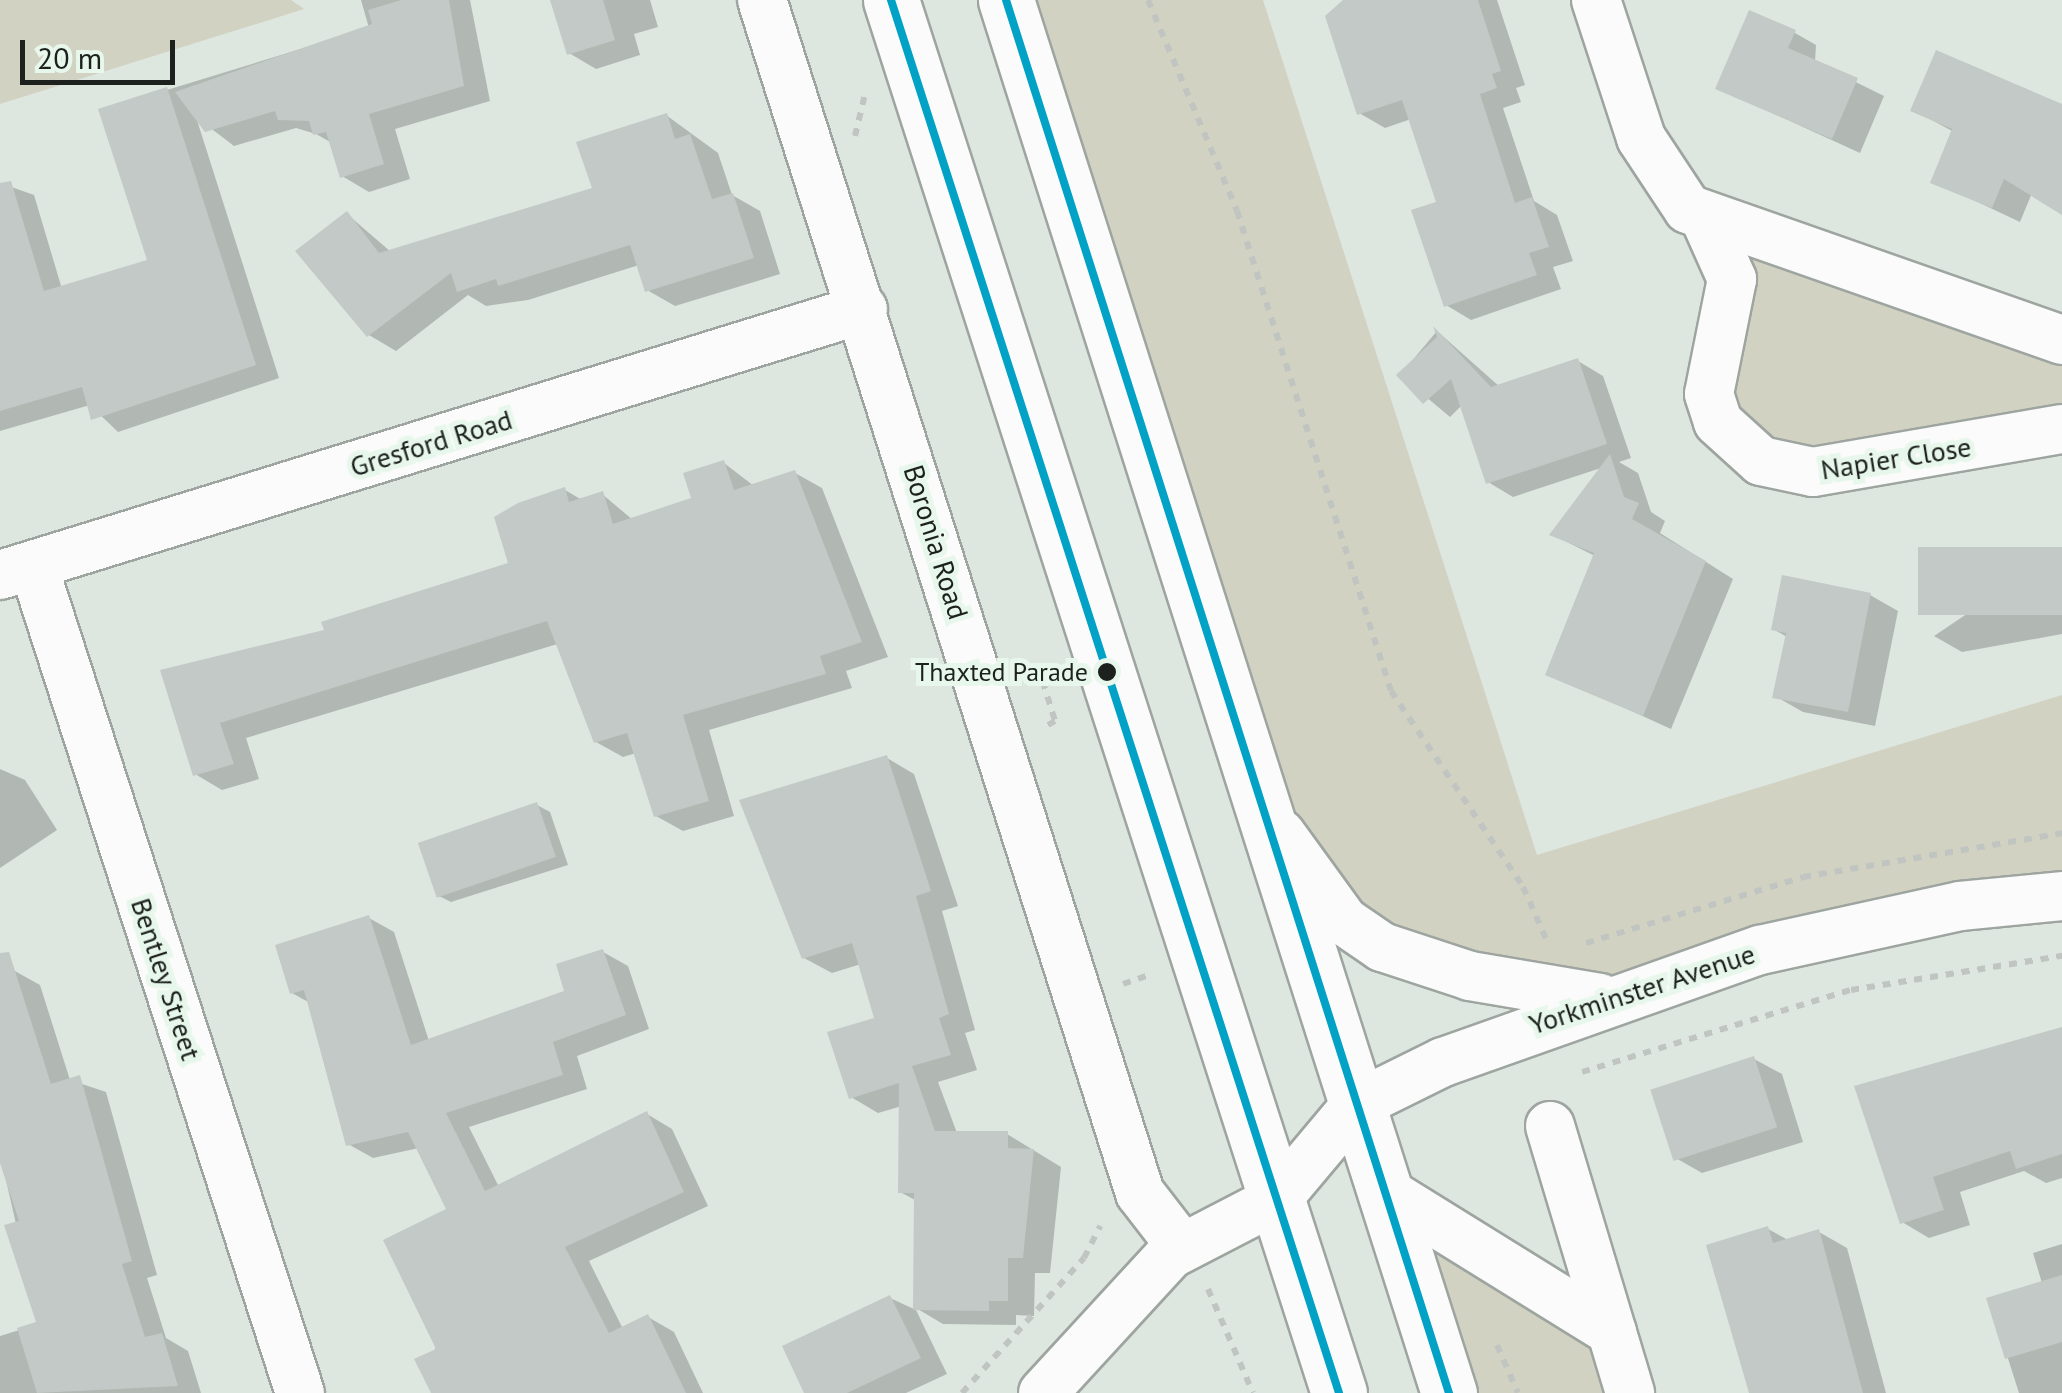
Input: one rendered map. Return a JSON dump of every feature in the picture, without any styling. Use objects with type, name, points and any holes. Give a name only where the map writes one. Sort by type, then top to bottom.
[{"type":"main road","points":[[891,0],[1338,1393]]},
{"type":"main road","points":[[1006,0],[1449,1393]]},
{"type":"street","name":"Boronia Road","points":[[762,0],[1140,1193],[1193,1265]]},
{"type":"street","name":"Napier Close","points":[[1596,0],[1658,173],[1706,221],[1732,278],[1709,394],[1718,422],[1761,461],[1813,472],[2062,429]]},
{"type":"street","name":"Napier Close","points":[[1706,221],[2062,340]]},
{"type":"street","name":"Gresford Road","points":[[17,570],[863,309]]},
{"type":"street","name":"Bentley Street","points":[[17,570],[300,1393]]},
{"type":"street","points":[[1262,806],[1344,921],[1382,948],[1470,976],[1603,998]]},
{"type":"street","name":"Yorkminster Avenue","points":[[1277,1199],[1356,1105],[1603,998],[1826,933],[2062,896]]},
{"type":"street","points":[[1550,1126],[1630,1393]]},
{"type":"street","points":[[1385,1191],[1612,1332]]},
{"type":"street","points":[[1043,1393],[1277,1199]]},
{"type":"path","points":[[1148,0],[1236,211],[1391,691],[1534,907],[1551,954],[1532,954]]},
{"type":"path","points":[[1569,948],[1784,881],[2062,833]]},
{"type":"path","points":[[1582,1072],[1851,990],[2062,956]]},
{"type":"path","points":[[1103,991],[1166,968]]},
{"type":"path","points":[[962,1393],[1100,1233]]},
{"type":"path","points":[[1193,1265],[1253,1393]]},
{"type":"path","points":[[1497,1345],[1518,1393]]},
{"type":"green space","points":[[0,0],[291,0],[304,9],[0,104]]},
{"type":"green space","points":[[1006,0],[1263,0],[1537,855],[2062,695],[2062,896],[1603,998],[1470,976],[1321,894]]},
{"type":"green space","points":[[1706,221],[2062,340],[2062,429],[1813,472],[1736,445],[1727,301]]},
{"type":"green space","points":[[1385,1191],[1612,1332],[1630,1393],[1449,1393]]},
{"type":"building","points":[[401,0],[449,0],[464,86],[369,114],[384,164],[340,178],[326,132],[313,135],[309,121],[278,120],[275,111],[205,132],[175,92],[372,24],[368,10]]},
{"type":"building","points":[[550,0],[603,0],[615,40],[567,55]]},
{"type":"building","points":[[1343,0],[1478,0],[1501,71],[1492,74],[1497,88],[1480,94],[1515,203],[1532,197],[1549,247],[1529,253],[1537,275],[1444,307],[1411,210],[1436,202],[1402,100],[1357,115],[1325,16]]},
{"type":"building","points":[[1749,10],[1796,30],[1788,48],[1858,78],[1832,139],[1715,89]]},
{"type":"building","points":[[1936,50],[2062,104],[2062,215],[2004,179],[1992,208],[1930,183],[1952,129],[1910,111]]},
{"type":"building","points":[[167,87],[256,365],[91,420],[82,387],[0,411],[0,183],[11,181],[44,291],[147,260],[98,109]]},
{"type":"building","points":[[667,113],[675,139],[690,134],[712,199],[733,193],[754,258],[645,292],[630,245],[498,286],[496,279],[457,292],[451,273],[367,337],[295,251],[347,211],[379,253],[592,188],[576,142]]},
{"type":"building","points":[[1433,326],[1491,387],[1578,358],[1607,444],[1486,484],[1451,379],[1423,404],[1396,375],[1437,337]]},
{"type":"building","points":[[1610,454],[1624,497],[1639,503],[1632,519],[1706,561],[1643,716],[1545,675],[1594,553],[1549,535]]},
{"type":"building","points":[[724,460],[734,490],[795,470],[862,642],[820,656],[826,674],[683,715],[709,801],[654,817],[627,733],[594,743],[547,621],[220,723],[234,764],[193,776],[160,670],[324,630],[321,622],[508,563],[494,517],[518,503],[565,487],[569,502],[603,491],[613,524],[691,498],[683,473]]},
{"type":"building","points":[[1918,547],[2062,547],[2062,615],[1918,615]]},
{"type":"building","points":[[1782,575],[1871,593],[1848,712],[1772,698],[1786,633],[1771,630]]},
{"type":"building","points":[[887,755],[931,891],[916,896],[949,1014],[939,1018],[951,1055],[912,1066],[935,1131],[1008,1131],[1008,1148],[1034,1149],[1023,1258],[1008,1258],[1008,1301],[989,1301],[989,1311],[913,1310],[914,1193],[898,1193],[899,1083],[849,1099],[827,1032],[874,1018],[852,943],[802,959],[739,800]]},
{"type":"building","points":[[537,802],[556,857],[437,898],[418,843]]},
{"type":"building","points":[[369,915],[411,1045],[564,991],[556,964],[603,949],[626,1015],[553,1042],[563,1075],[446,1113],[485,1191],[647,1111],[684,1192],[565,1247],[609,1333],[648,1314],[686,1393],[431,1393],[414,1359],[436,1349],[383,1240],[446,1209],[408,1132],[346,1146],[304,990],[290,994],[275,945]]},
{"type":"building","points":[[9,952],[51,1084],[80,1075],[132,1261],[122,1264],[145,1337],[162,1333],[178,1386],[37,1393],[17,1328],[36,1322],[4,1225],[19,1221],[0,1163],[0,953]]},
{"type":"building","points":[[2062,1027],[2062,1154],[2016,1169],[2010,1151],[1933,1177],[1944,1210],[1900,1224],[1854,1086]]},
{"type":"building","points":[[1754,1056],[1777,1127],[1674,1161],[1650,1090]]},
{"type":"building","points":[[1768,1226],[1773,1243],[1819,1229],[1863,1393],[1749,1393],[1706,1245]]},
{"type":"building","points":[[2062,1275],[2062,1342],[2005,1359],[1986,1298]]},
{"type":"building","points":[[890,1295],[921,1358],[847,1393],[804,1393],[782,1346]]},
{"type":"transit line","points":[[891,0],[1339,1393]]},
{"type":"transit line","points":[[1006,0],[1449,1393]]},
{"type":"place","name":"Thaxted Parade","points":[[1107,672]]}]
